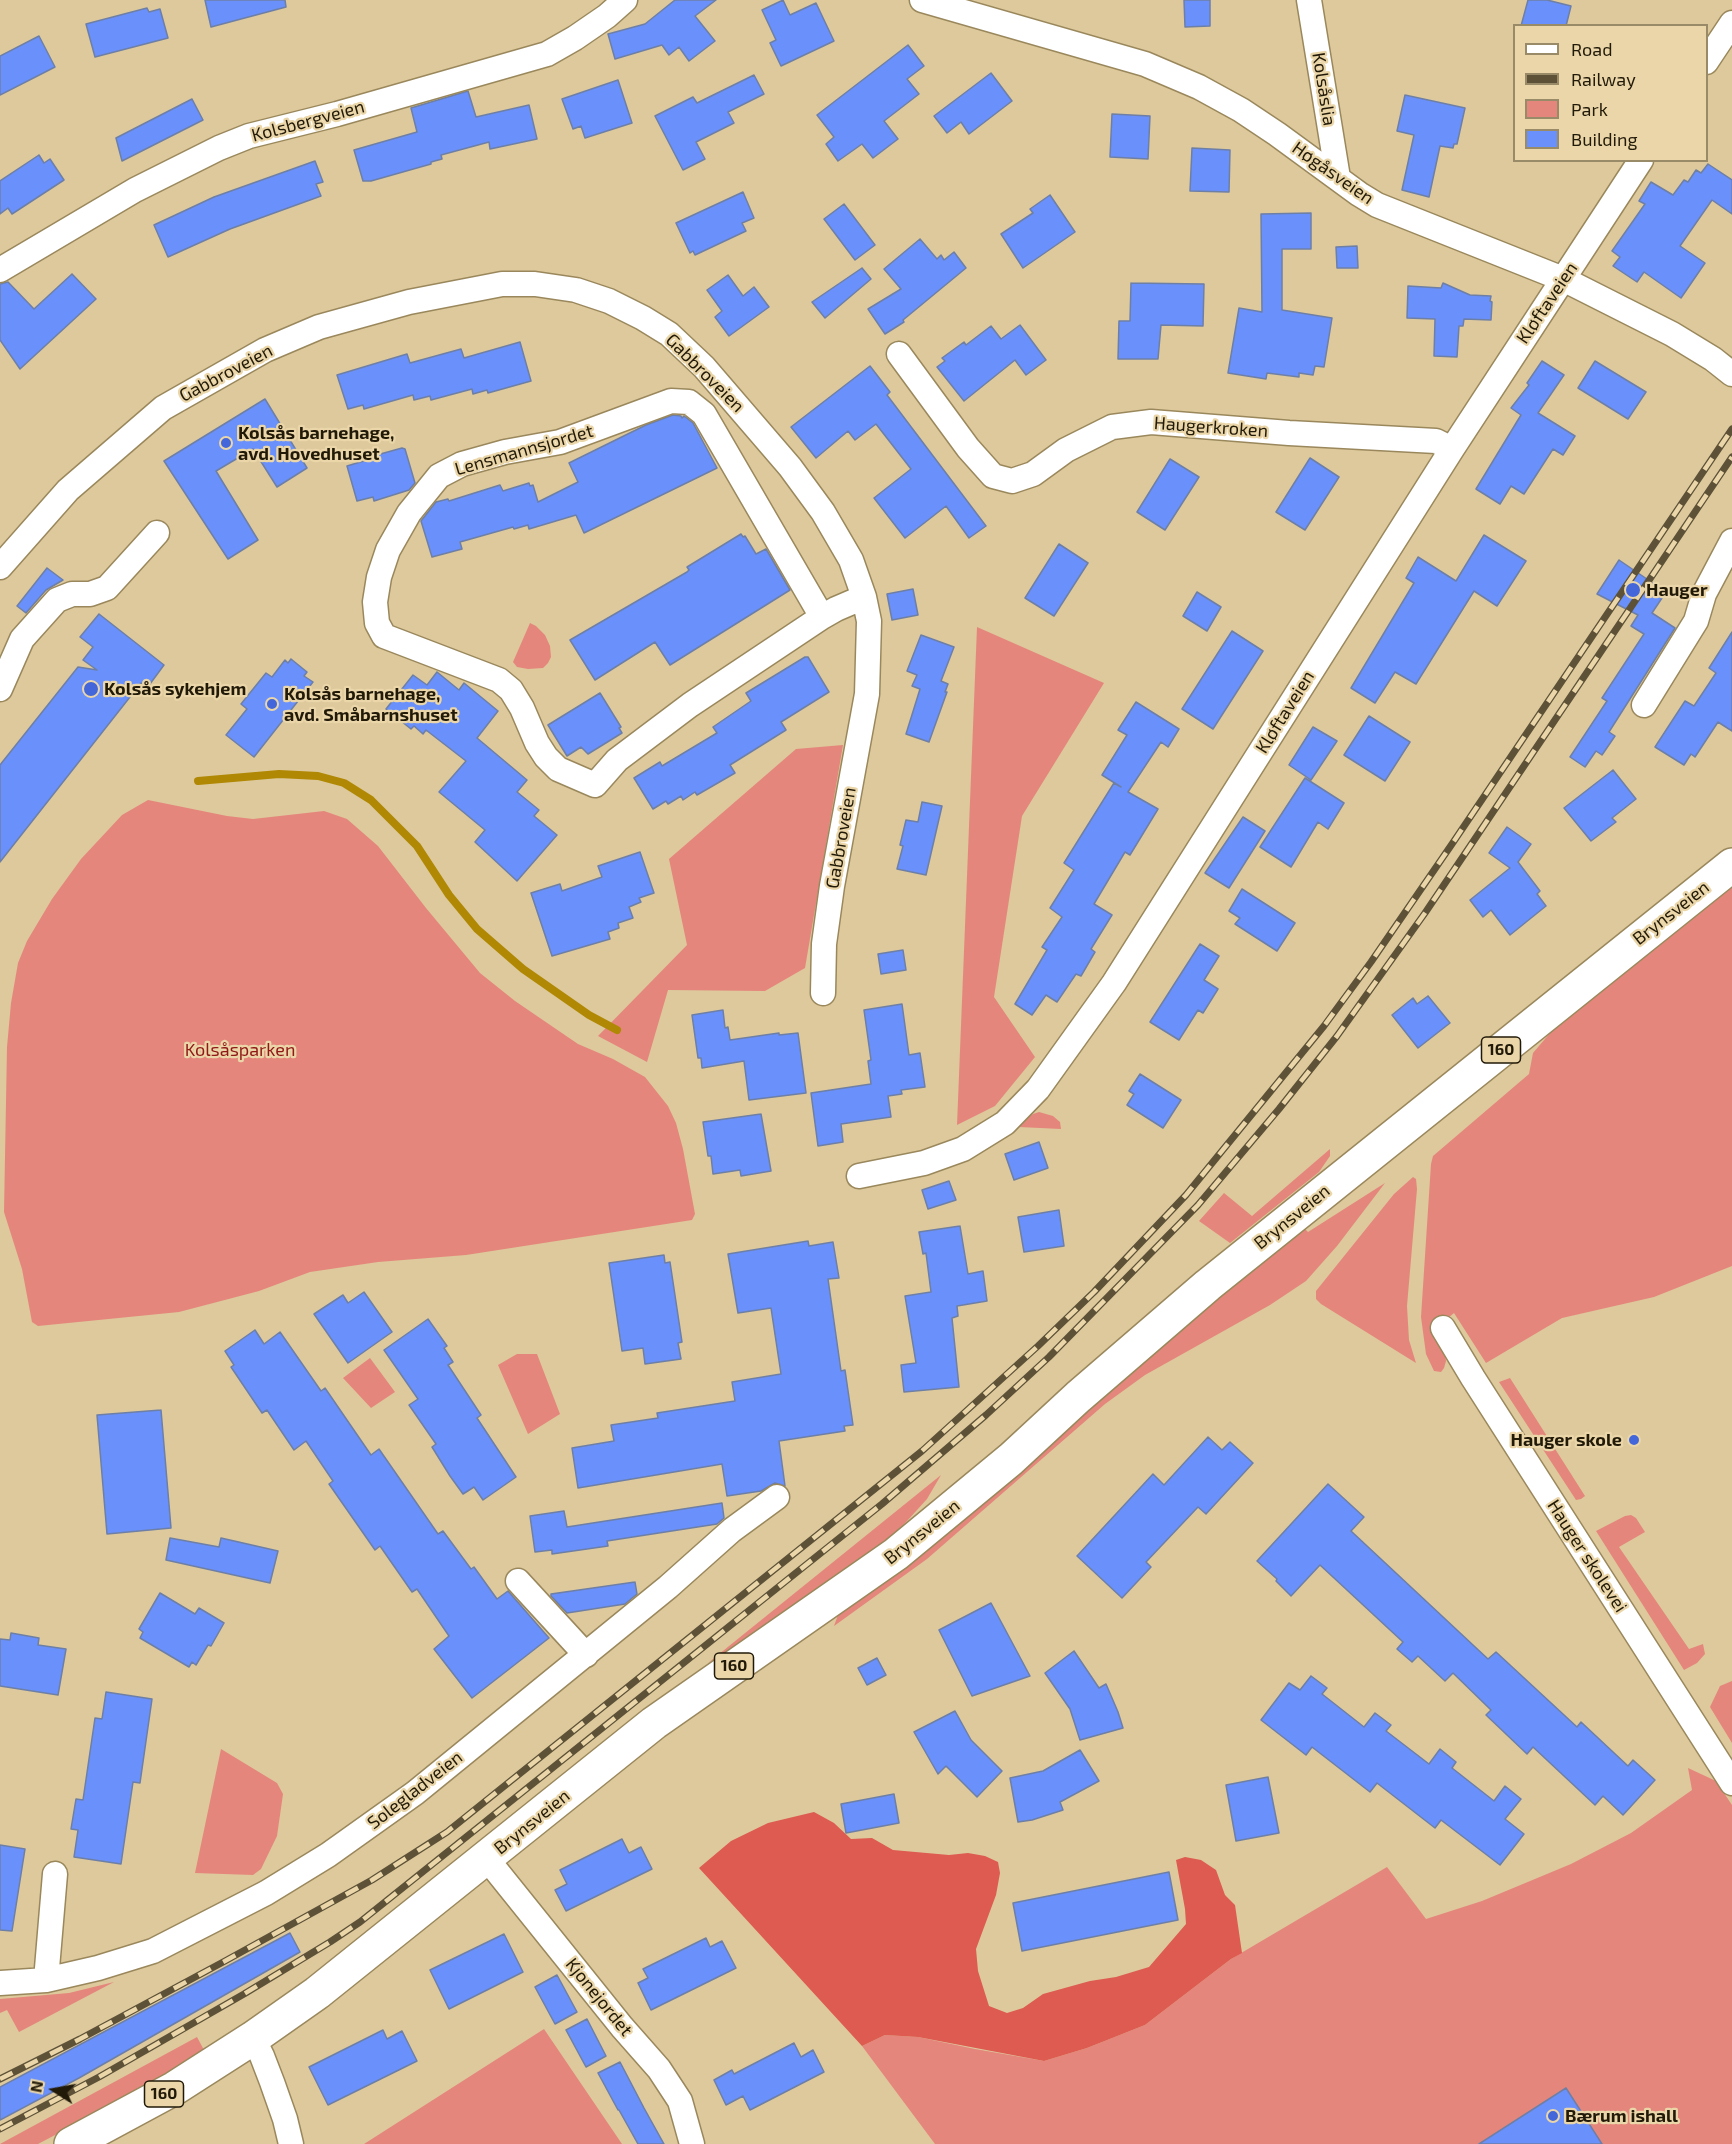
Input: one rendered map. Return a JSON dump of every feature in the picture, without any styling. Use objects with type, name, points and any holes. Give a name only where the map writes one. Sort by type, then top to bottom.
[{"type":"main road","name":"Brynsveien","points":[[71,2144],[175,2088],[253,2038],[316,1993],[487,1859],[654,1723],[842,1594],[896,1554],[1011,1460],[1078,1397],[1208,1285],[1732,865]]},
{"type":"street","name":"Kolsbergveien","points":[[0,270],[135,190],[219,148],[249,136],[337,114],[547,54],[607,16],[625,0]]},
{"type":"street","name":"Høgåsveien","points":[[922,0],[1145,64],[1199,87],[1241,110],[1277,134],[1368,200],[1398,215],[1509,256],[1563,279],[1672,334],[1713,359],[1732,375]]},
{"type":"street","name":"Kolsåslia","points":[[1309,0],[1338,178]]},
{"type":"street","points":[[1708,60],[1732,23]]},
{"type":"street","name":"Kløftaveien","points":[[859,1176],[924,1163],[963,1149],[1005,1123],[1038,1089],[1114,983],[1452,449],[1640,162]]},
{"type":"street","name":"Gabbroveien","points":[[0,567],[68,490],[163,408],[254,356],[319,327],[409,302],[502,284],[535,284],[576,290],[609,300],[669,334],[704,367],[790,467],[823,512],[851,560],[864,597],[869,621],[870,652],[867,694],[832,886],[824,944],[823,993]]},
{"type":"street","name":"Haugerkroken","points":[[899,354],[968,448],[993,476],[1012,481],[1033,474],[1066,450],[1112,427],[1151,422],[1436,441],[1452,449]]},
{"type":"street","name":"Lensmannsjordet","points":[[822,617],[704,414],[689,402],[680,401],[671,401],[652,407],[560,442],[505,452],[462,464],[439,476],[409,513],[396,534],[379,578],[375,602],[377,623],[384,636],[499,680],[511,690],[522,708],[537,743],[546,757],[558,769],[595,784],[617,760],[690,705],[822,617],[864,597]]},
{"type":"street","points":[[0,689],[22,639],[57,600],[72,594],[90,594],[107,588],[157,533]]},
{"type":"street","points":[[1644,705],[1696,621],[1704,594],[1732,541]]},
{"type":"street","name":"Hauger skolevei","points":[[1443,1328],[1732,1783]]},
{"type":"street","name":"Solegladveien","points":[[0,1983],[46,1980],[98,1968],[153,1951],[266,1893],[328,1855],[383,1816],[586,1655],[732,1530],[777,1497]]},
{"type":"street","points":[[518,1581],[586,1655]]},
{"type":"street","name":"Kjonejordet","points":[[487,1859],[622,2027],[659,2069],[680,2101],[692,2144]]},
{"type":"street","points":[[46,1980],[55,1874]]},
{"type":"street","points":[[253,2038],[272,2082],[291,2144]]},
{"type":"green space","points":[[530,623],[545,635],[550,646],[551,657],[543,668],[517,667],[513,662]]},
{"type":"green space","points":[[977,627],[1104,683],[1022,816],[994,997],[1035,1057],[995,1106],[957,1125]]},
{"type":"green space","points":[[843,745],[805,968],[765,991],[668,990],[647,1062],[598,1036],[687,945],[669,859],[796,749]]},
{"type":"green space","name":"Kolsåsparken","points":[[148,800],[253,819],[324,811],[347,819],[378,846],[480,973],[515,1001],[578,1044],[613,1059],[645,1077],[668,1106],[676,1123],[695,1214],[692,1220],[466,1255],[378,1262],[310,1272],[259,1291],[179,1312],[38,1326],[32,1322],[22,1269],[4,1212],[7,1047],[18,963],[27,941],[52,899],[81,859],[122,815]]},
{"type":"green space","points":[[1732,884],[1732,1266],[1654,1297],[1562,1318],[1486,1363],[1454,1313],[1431,1332],[1445,1354],[1446,1361],[1441,1372],[1434,1371],[1426,1354],[1421,1317],[1433,1156],[1529,1074],[1533,1053],[1562,1019]]},
{"type":"green space","points":[[1039,1112],[1053,1116],[1060,1122],[1061,1129],[1019,1127],[1019,1124]]},
{"type":"green space","points":[[1330,1149],[1330,1156],[1319,1172],[1230,1243],[1199,1221],[1224,1193],[1252,1216]]},
{"type":"green space","points":[[1413,1177],[1416,1179],[1417,1189],[1407,1306],[1409,1340],[1416,1363],[1316,1299],[1316,1291],[1394,1194]]},
{"type":"green space","points":[[1385,1183],[1337,1246],[1306,1281],[1270,1305],[1145,1375],[1105,1404],[927,1559],[834,1626],[838,1615],[845,1608],[1180,1324],[1304,1228],[1308,1232]]},
{"type":"green space","points":[[517,1354],[537,1354],[560,1414],[528,1434],[498,1365]]},
{"type":"green space","points":[[370,1358],[395,1392],[371,1408],[343,1378]]},
{"type":"green space","points":[[1510,1378],[1585,1496],[1581,1499],[1576,1500],[1499,1382]]},
{"type":"green space","points":[[941,1475],[927,1499],[887,1543],[770,1626],[708,1663]]},
{"type":"green space","points":[[1631,1515],[1636,1518],[1645,1532],[1619,1547],[1689,1649],[1703,1644],[1705,1654],[1697,1663],[1684,1670],[1596,1531]]},
{"type":"green space","points":[[1732,1681],[1732,1743],[1710,1707],[1720,1686]]},
{"type":"green space","points":[[221,1749],[277,1783],[283,1794],[277,1836],[261,1869],[253,1875],[195,1873]]},
{"type":"green space","points":[[1688,1768],[1716,1781],[1732,1805],[1732,2144],[935,2144],[862,2046],[885,2035],[918,2037],[1044,2061],[1087,2048],[1145,2025],[1231,1959],[1387,1867],[1426,1919],[1482,1901],[1571,1864],[1631,1833],[1692,1790]]},
{"type":"green space","points":[[114,1982],[19,2032],[7,2010],[0,2013],[0,1999],[69,1993]]},
{"type":"green space","points":[[544,2029],[622,2144],[364,2144]]},
{"type":"green space","points":[[197,2037],[205,2052],[169,2075],[38,2144],[0,2144]]},
{"type":"shaded area","points":[[814,1812],[834,1823],[851,1839],[872,1838],[893,1850],[949,1855],[968,1853],[985,1856],[998,1862],[1000,1873],[996,1895],[976,1949],[978,1971],[989,2006],[1007,2013],[1023,2008],[1043,1994],[1149,1967],[1186,1924],[1176,1860],[1185,1857],[1201,1860],[1216,1870],[1225,1895],[1235,1905],[1242,1953],[1145,2025],[1087,2048],[1044,2061],[918,2037],[885,2035],[862,2046],[699,1868],[731,1841],[768,1823]]},
{"type":"building","points":[[205,0],[285,0],[286,7],[211,27]]},
{"type":"building","points":[[675,0],[716,0],[695,16],[715,41],[689,61],[679,47],[669,55],[662,45],[615,59],[608,34],[645,24]]},
{"type":"building","points":[[783,0],[790,15],[816,3],[834,41],[781,66],[770,43],[776,40],[762,10]]},
{"type":"building","points":[[1184,0],[1210,0],[1210,26],[1185,27]]},
{"type":"building","points":[[1528,0],[1547,0],[1571,6],[1566,24],[1522,24]]},
{"type":"building","points":[[147,8],[149,12],[160,9],[168,38],[95,57],[86,24]]},
{"type":"building","points":[[39,36],[55,67],[0,95],[0,56]]},
{"type":"building","points":[[908,45],[924,66],[907,79],[919,94],[884,121],[898,139],[873,158],[862,144],[838,161],[826,144],[834,137],[817,115]]},
{"type":"building","points":[[991,73],[1012,101],[969,134],[961,122],[947,133],[934,116]]},
{"type":"building","points":[[754,75],[764,94],[728,112],[734,123],[696,142],[705,159],[683,170],[655,116],[693,97],[697,103]]},
{"type":"building","points":[[618,80],[632,123],[585,138],[581,126],[573,129],[562,99]]},
{"type":"building","points":[[468,91],[476,117],[529,105],[537,139],[490,149],[489,142],[441,155],[442,159],[431,162],[431,164],[371,181],[363,181],[354,150],[417,132],[411,108]]},
{"type":"building","points":[[1405,95],[1465,108],[1457,144],[1454,144],[1453,148],[1440,146],[1429,197],[1402,190],[1414,135],[1397,131]]},
{"type":"building","points":[[192,99],[203,120],[122,161],[116,138]]},
{"type":"building","points":[[1112,114],[1150,116],[1148,159],[1110,157]]},
{"type":"building","points":[[1192,148],[1230,150],[1229,192],[1190,191]]},
{"type":"building","points":[[39,155],[44,163],[50,159],[64,180],[12,214],[8,208],[0,214],[0,181]]},
{"type":"building","points":[[315,161],[323,182],[316,184],[321,196],[230,229],[168,257],[154,225],[214,197]]},
{"type":"building","points":[[1708,164],[1732,180],[1732,214],[1712,200],[1680,246],[1705,263],[1681,298],[1644,272],[1637,282],[1613,266],[1620,257],[1612,251],[1645,204],[1639,201],[1651,182],[1673,195],[1684,180],[1688,182],[1696,170],[1701,173]]},
{"type":"building","points":[[743,192],[754,218],[742,223],[746,231],[695,255],[693,251],[690,253],[676,223]]},
{"type":"building","points":[[1050,195],[1075,232],[1023,268],[1001,234],[1033,213],[1030,209]]},
{"type":"building","points":[[844,204],[875,245],[855,260],[824,219]]},
{"type":"building","points":[[1311,213],[1311,249],[1282,249],[1282,310],[1332,318],[1324,367],[1315,366],[1313,375],[1299,373],[1299,377],[1267,373],[1266,379],[1228,373],[1239,308],[1262,312],[1261,214]]},
{"type":"building","points":[[920,239],[937,259],[941,255],[944,260],[954,252],[966,268],[903,320],[904,322],[885,334],[868,309],[901,289],[884,269]]},
{"type":"building","points":[[1357,246],[1358,268],[1337,268],[1336,247]]},
{"type":"building","points":[[862,268],[871,279],[825,318],[812,302]]},
{"type":"building","points":[[72,274],[96,299],[20,369],[0,340],[0,284],[8,282],[34,309]]},
{"type":"building","points":[[728,275],[743,296],[754,287],[769,307],[729,336],[715,317],[722,311],[707,290]]},
{"type":"building","points":[[1131,283],[1204,284],[1203,326],[1161,325],[1158,359],[1118,359],[1119,321],[1130,321]]},
{"type":"building","points":[[1443,283],[1470,295],[1491,296],[1491,320],[1464,319],[1463,326],[1459,326],[1457,357],[1434,356],[1435,319],[1407,318],[1408,286],[1441,288]]},
{"type":"building","points":[[1020,325],[1046,360],[1026,375],[1015,360],[964,401],[937,367],[945,361],[942,358],[964,342],[966,345],[991,326],[1001,339]]},
{"type":"building","points":[[520,342],[531,381],[488,393],[487,390],[473,394],[472,389],[431,400],[430,396],[414,400],[413,395],[364,409],[363,405],[348,409],[337,375],[407,354],[410,363],[461,349],[464,358]]},
{"type":"building","points":[[1542,361],[1564,375],[1538,413],[1575,436],[1563,455],[1553,449],[1524,494],[1511,486],[1500,504],[1476,489],[1521,415],[1511,408],[1529,385],[1527,383]]},
{"type":"building","points":[[1595,361],[1646,392],[1628,419],[1578,388]]},
{"type":"building","points":[[870,366],[890,392],[887,395],[986,526],[969,538],[946,506],[905,538],[874,498],[911,469],[876,424],[855,440],[848,431],[816,458],[791,427]]},
{"type":"building","points":[[265,399],[307,468],[277,487],[253,449],[216,471],[258,540],[228,559],[164,461]]},
{"type":"building","points":[[673,415],[682,418],[684,416],[693,423],[717,468],[584,533],[576,515],[529,529],[528,525],[514,529],[513,527],[460,542],[462,549],[432,557],[421,521],[436,502],[448,499],[449,501],[500,485],[503,491],[529,483],[530,486],[533,485],[538,502],[578,482],[569,463],[646,425]]},
{"type":"building","points":[[402,448],[405,449],[415,483],[409,490],[374,501],[373,497],[357,501],[347,466]]},
{"type":"building","points":[[1310,458],[1339,477],[1305,530],[1276,512]]},
{"type":"building","points":[[1170,459],[1199,477],[1165,530],[1137,512]]},
{"type":"building","points":[[741,534],[745,536],[756,554],[766,549],[790,590],[670,665],[655,642],[595,680],[570,640],[687,572],[689,570],[687,567]]},
{"type":"building","points":[[1484,535],[1526,561],[1497,606],[1474,591],[1416,684],[1395,672],[1375,703],[1351,688],[1414,583],[1406,578],[1418,557],[1456,581]]},
{"type":"building","points":[[1059,544],[1088,563],[1054,616],[1025,598]]},
{"type":"building","points":[[1619,560],[1666,592],[1652,613],[1675,628],[1609,732],[1615,736],[1602,755],[1596,751],[1585,767],[1570,757],[1607,701],[1602,698],[1644,634],[1631,626],[1638,615],[1597,594]]},
{"type":"building","points":[[47,568],[63,580],[46,590],[26,613],[17,606]]},
{"type":"building","points":[[913,589],[918,615],[892,620],[887,594]]},
{"type":"building","points":[[1197,592],[1221,607],[1207,631],[1183,616]]},
{"type":"building","points":[[99,614],[164,665],[147,688],[141,683],[0,862],[0,765],[78,667],[97,670],[83,660],[93,647],[80,637]]},
{"type":"building","points":[[1232,631],[1263,651],[1213,729],[1182,709]]},
{"type":"building","points":[[1732,632],[1732,731],[1718,722],[1695,757],[1691,754],[1684,765],[1655,747],[1685,701],[1694,706],[1716,673],[1709,668]]},
{"type":"building","points":[[921,635],[954,647],[941,681],[948,684],[945,692],[947,692],[929,742],[906,734],[920,689],[912,686],[917,675],[907,671]]},
{"type":"building","points":[[808,657],[829,692],[781,722],[786,730],[730,765],[735,773],[697,795],[695,792],[683,800],[681,796],[653,809],[634,778],[660,762],[662,766],[717,733],[713,727],[751,701],[746,693]]},
{"type":"building","points":[[291,659],[307,672],[304,676],[313,682],[254,757],[226,735],[247,709],[241,704],[266,673],[272,677],[285,660],[288,663]]},
{"type":"building","points":[[437,672],[459,690],[464,683],[498,711],[477,738],[527,780],[517,792],[539,810],[534,816],[557,835],[517,881],[475,842],[485,830],[439,792],[466,761],[426,730],[423,734],[414,726],[411,729],[386,709],[413,675],[427,685]]},
{"type":"building","points":[[600,693],[621,727],[619,728],[622,733],[588,754],[581,747],[567,756],[548,725]]},
{"type":"building","points":[[1136,702],[1179,729],[1168,747],[1161,742],[1128,792],[1158,809],[1130,855],[1125,852],[1094,904],[1112,915],[1091,949],[1095,952],[1081,976],[1076,974],[1057,1002],[1046,995],[1032,1015],[1015,1004],[1047,950],[1042,947],[1062,917],[1050,908],[1074,870],[1064,863],[1114,783],[1121,787],[1102,775],[1127,735],[1118,730]]},
{"type":"building","points":[[1369,716],[1410,742],[1385,781],[1344,755]]},
{"type":"building","points":[[1313,727],[1337,741],[1311,780],[1289,765]]},
{"type":"building","points":[[1613,770],[1636,799],[1612,818],[1616,822],[1591,841],[1564,808]]},
{"type":"building","points":[[1305,778],[1344,803],[1328,829],[1318,822],[1291,867],[1260,847]]},
{"type":"building","points":[[922,802],[942,806],[926,875],[897,869],[906,820],[918,822]]},
{"type":"building","points":[[1243,817],[1265,831],[1229,888],[1205,873]]},
{"type":"building","points":[[1507,827],[1531,844],[1518,862],[1540,891],[1537,894],[1546,906],[1510,935],[1491,910],[1483,917],[1470,900],[1510,868],[1489,853]]},
{"type":"building","points":[[640,852],[654,893],[639,898],[641,902],[629,907],[633,918],[618,923],[619,928],[608,932],[610,939],[552,956],[531,893],[560,884],[562,891],[602,877],[598,866]]},
{"type":"building","points":[[1242,889],[1295,923],[1277,951],[1235,924],[1240,918],[1229,911]]},
{"type":"building","points":[[1200,944],[1219,956],[1204,980],[1218,989],[1203,1013],[1198,1010],[1179,1040],[1150,1022]]},
{"type":"building","points":[[903,950],[906,970],[881,974],[878,954]]},
{"type":"building","points":[[1428,996],[1450,1023],[1418,1048],[1392,1015],[1413,998],[1417,1004]]},
{"type":"building","points":[[902,1004],[909,1055],[920,1053],[925,1087],[901,1090],[902,1094],[888,1096],[891,1117],[841,1124],[843,1142],[818,1146],[811,1093],[871,1084],[868,1061],[871,1060],[864,1010]]},
{"type":"building","points":[[723,1010],[725,1028],[728,1027],[730,1040],[779,1033],[779,1035],[798,1033],[806,1093],[749,1100],[744,1061],[702,1068],[701,1058],[698,1058],[692,1015]]},
{"type":"building","points":[[1140,1074],[1181,1100],[1163,1128],[1127,1105],[1134,1094],[1129,1091]]},
{"type":"building","points":[[761,1114],[771,1171],[741,1176],[740,1170],[713,1174],[703,1122]]},
{"type":"building","points":[[1039,1142],[1048,1168],[1014,1180],[1005,1154]]},
{"type":"building","points":[[949,1181],[956,1200],[928,1209],[922,1190]]},
{"type":"building","points":[[1059,1210],[1064,1246],[1024,1252],[1018,1217]]},
{"type":"building","points":[[960,1226],[968,1274],[983,1271],[987,1301],[957,1306],[958,1316],[952,1318],[959,1387],[904,1392],[901,1365],[916,1363],[905,1296],[931,1292],[926,1253],[923,1254],[919,1232]]},
{"type":"building","points":[[808,1241],[809,1246],[833,1242],[839,1278],[828,1279],[841,1371],[845,1370],[853,1425],[844,1426],[845,1431],[779,1441],[785,1486],[775,1483],[761,1491],[727,1496],[722,1464],[578,1488],[572,1448],[614,1441],[611,1425],[658,1418],[657,1413],[735,1401],[732,1382],[781,1374],[771,1308],[738,1313],[728,1254]]},
{"type":"building","points":[[664,1255],[665,1263],[670,1262],[682,1342],[678,1343],[681,1359],[645,1364],[643,1348],[622,1351],[609,1263]]},
{"type":"building","points":[[364,1292],[392,1332],[348,1363],[314,1314],[343,1295],[348,1303]]},
{"type":"building","points":[[428,1319],[447,1346],[444,1348],[453,1362],[448,1365],[481,1415],[477,1418],[516,1477],[483,1500],[474,1487],[463,1494],[450,1476],[432,1447],[436,1444],[409,1405],[418,1399],[384,1350]]},
{"type":"building","points":[[255,1330],[264,1344],[280,1332],[321,1391],[325,1388],[371,1455],[379,1449],[438,1534],[443,1531],[471,1569],[474,1567],[497,1599],[508,1591],[549,1638],[472,1698],[434,1649],[449,1636],[417,1589],[412,1592],[380,1546],[375,1550],[329,1484],[333,1481],[306,1441],[294,1450],[267,1410],[262,1413],[231,1367],[234,1365],[225,1351]]},
{"type":"building","points":[[161,1410],[171,1528],[107,1534],[97,1415]]},
{"type":"building","points":[[1208,1437],[1222,1450],[1230,1442],[1253,1463],[1206,1514],[1198,1507],[1146,1562],[1151,1567],[1122,1598],[1077,1556],[1153,1474],[1164,1485]]},
{"type":"building","points":[[1328,1484],[1364,1517],[1351,1531],[1488,1659],[1496,1652],[1577,1727],[1581,1722],[1628,1766],[1633,1760],[1655,1780],[1623,1815],[1603,1796],[1595,1805],[1533,1747],[1527,1754],[1486,1715],[1491,1710],[1453,1673],[1445,1681],[1418,1656],[1412,1662],[1397,1649],[1403,1642],[1320,1565],[1291,1596],[1276,1581],[1277,1579],[1257,1561]]},
{"type":"building","points":[[722,1503],[724,1518],[717,1524],[607,1541],[608,1546],[552,1554],[552,1550],[535,1552],[530,1516],[564,1511],[567,1527]]},
{"type":"building","points":[[170,1538],[219,1547],[221,1538],[278,1551],[270,1583],[166,1560]]},
{"type":"building","points":[[635,1582],[637,1594],[625,1604],[567,1613],[551,1596],[551,1594]]},
{"type":"building","points":[[160,1593],[195,1614],[199,1608],[224,1623],[211,1646],[208,1645],[196,1665],[192,1662],[189,1667],[140,1638],[143,1632],[139,1629]]},
{"type":"building","points":[[991,1603],[1030,1676],[972,1696],[939,1630]]},
{"type":"building","points":[[11,1633],[39,1638],[38,1645],[66,1649],[58,1695],[0,1686],[0,1639],[10,1640]]},
{"type":"building","points":[[1074,1651],[1099,1688],[1106,1684],[1123,1728],[1080,1740],[1070,1709],[1045,1673]]},
{"type":"building","points":[[877,1658],[886,1675],[867,1685],[858,1668]]},
{"type":"building","points":[[1311,1676],[1327,1688],[1322,1694],[1364,1727],[1375,1713],[1391,1725],[1386,1731],[1429,1764],[1440,1749],[1456,1762],[1452,1768],[1494,1801],[1505,1786],[1521,1799],[1505,1819],[1524,1834],[1500,1865],[1441,1820],[1435,1828],[1377,1783],[1370,1792],[1312,1747],[1306,1755],[1261,1720],[1289,1683],[1300,1690]]},
{"type":"building","points":[[106,1692],[152,1699],[140,1783],[133,1782],[121,1864],[74,1857],[78,1830],[71,1829],[76,1799],[83,1800],[95,1718],[102,1719]]},
{"type":"building","points":[[955,1711],[971,1740],[1002,1771],[977,1797],[946,1766],[938,1774],[914,1732]]},
{"type":"building","points":[[1080,1750],[1099,1781],[1060,1802],[1063,1810],[1018,1822],[1010,1778],[1043,1771]]},
{"type":"building","points":[[1268,1777],[1279,1833],[1236,1841],[1226,1785]]},
{"type":"building","points":[[894,1794],[899,1823],[846,1833],[841,1804]]},
{"type":"building","points":[[622,1839],[629,1853],[641,1847],[652,1869],[566,1911],[555,1890],[567,1884],[560,1870]]},
{"type":"building","points":[[0,1845],[25,1849],[12,1931],[0,1930]]},
{"type":"building","points":[[1169,1872],[1178,1920],[1022,1951],[1013,1903]]},
{"type":"building","points":[[290,1933],[300,1952],[79,2078],[0,2120],[0,2087]]},
{"type":"building","points":[[504,1934],[523,1972],[449,2009],[430,1970]]},
{"type":"building","points":[[706,1938],[710,1947],[722,1941],[736,1968],[651,2010],[638,1983],[648,1978],[643,1969]]},
{"type":"building","points":[[557,1975],[577,2012],[555,2024],[535,1987]]},
{"type":"building","points":[[587,2019],[606,2056],[586,2067],[566,2030]]},
{"type":"building","points":[[383,2030],[387,2039],[402,2031],[417,2061],[328,2105],[309,2067]]},
{"type":"building","points":[[794,2043],[801,2057],[813,2050],[824,2072],[750,2110],[743,2096],[726,2105],[714,2080],[732,2070],[734,2074]]},
{"type":"building","points":[[620,2062],[664,2144],[638,2144],[598,2073]]},
{"type":"building","name":"Bærum ishall","points":[[1566,2088],[1602,2144],[1479,2144]]},
{"type":"waterway","points":[[198,781],[279,774],[318,776],[344,783],[371,800],[417,846],[449,895],[477,929],[523,969],[589,1015],[617,1030]]},
{"type":"railway","points":[[0,2079],[80,2039],[372,1880],[447,1832],[922,1451],[1038,1346],[1094,1292],[1186,1195],[1324,1026],[1452,844],[1732,429]]},
{"type":"railway","points":[[0,2129],[99,2077],[244,1994],[360,1922],[882,1504],[986,1415],[1049,1357],[1198,1205],[1337,1036],[1425,913],[1732,457]]},
{"type":"place","name":"Kolsås barnehage, avd. Hovedhuset","points":[[226,443]]},
{"type":"place","name":"Hauger","points":[[1633,590]]},
{"type":"place","name":"Kolsås sykehjem","points":[[91,689]]},
{"type":"place","name":"Kolsås barnehage, avd. Småbarnshuset","points":[[272,704]]},
{"type":"place","name":"Hauger skole","points":[[1634,1440]]},
{"type":"place","name":"Bærum ishall","points":[[1553,2116]]}]
